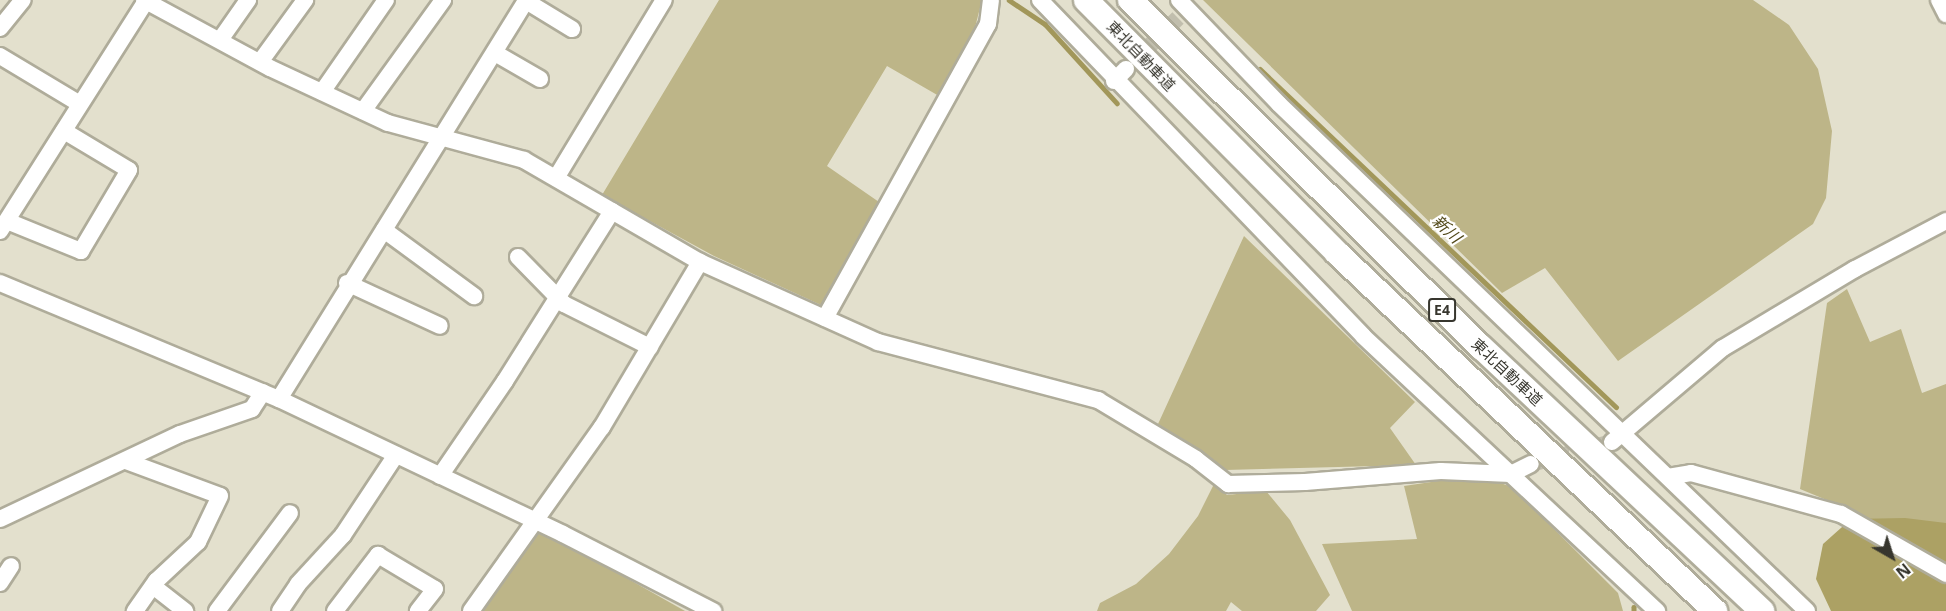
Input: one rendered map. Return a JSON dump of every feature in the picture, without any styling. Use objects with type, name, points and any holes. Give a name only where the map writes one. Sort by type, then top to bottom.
[{"type":"highway","name":"東北自動車道","points":[[1086,0],[1337,253],[1714,611]]},
{"type":"highway","name":"東北自動車道","points":[[1130,0],[1481,347],[1762,611]]},
{"type":"street","points":[[0,28],[23,0]]},
{"type":"street","points":[[64,131],[129,170],[81,251],[3,226],[145,0],[260,62],[388,123],[524,160],[700,262],[878,342],[1098,400],[1196,459],[1228,484],[1305,482],[1441,471],[1511,474],[1531,464]]},
{"type":"street","points":[[220,40],[248,0]]},
{"type":"street","points":[[260,62],[305,0]]},
{"type":"street","points":[[322,92],[386,0]]},
{"type":"street","points":[[363,111],[443,0]]},
{"type":"street","points":[[0,519],[180,434],[252,409],[271,395],[384,230],[443,138],[526,0],[572,29]]},
{"type":"street","points":[[556,178],[664,0]]},
{"type":"street","points":[[825,318],[988,24],[991,0]]},
{"type":"street","points":[[1040,0],[1120,75],[1363,336],[1657,611]]},
{"type":"street","points":[[1939,0],[1946,14]]},
{"type":"street","points":[[1181,9],[1618,439],[1668,477],[1807,611]]},
{"type":"street","points":[[495,53],[540,79]]},
{"type":"street","points":[[0,56],[80,104]]},
{"type":"street","points":[[440,476],[558,298],[612,211]]},
{"type":"street","points":[[1618,439],[1723,348],[1855,269],[1946,221]]},
{"type":"street","points":[[384,230],[474,296]]},
{"type":"street","points":[[518,257],[558,298],[650,347]]},
{"type":"street","points":[[471,611],[602,427],[700,262]]},
{"type":"street","points":[[0,283],[271,395],[535,521],[713,611]]},
{"type":"street","points":[[347,283],[440,326]]},
{"type":"street","points":[[280,611],[298,584],[343,535],[396,455]]},
{"type":"street","points":[[126,461],[220,496],[198,542],[153,586],[135,611]]},
{"type":"street","points":[[1668,477],[1691,473],[1841,514],[1946,574]]},
{"type":"street","points":[[217,611],[290,513]]},
{"type":"street","points":[[335,611],[378,555],[435,589],[418,611]]},
{"type":"street","points":[[0,584],[12,566]]},
{"type":"street","points":[[153,586],[186,611]]},
{"type":"shaded area","points":[[719,0],[982,0],[967,59],[939,96],[887,66],[827,166],[879,202],[821,305],[714,256],[602,195]]},
{"type":"shaded area","points":[[1203,0],[1753,0],[1789,25],[1818,69],[1832,131],[1826,198],[1813,224],[1618,361],[1545,268],[1502,293]]},
{"type":"shaded area","points":[[1244,236],[1415,402],[1390,428],[1416,465],[1225,470],[1158,424]]},
{"type":"shaded area","points":[[1847,289],[1870,342],[1901,329],[1922,393],[1946,384],[1946,567],[1863,515],[1800,489],[1827,303]]},
{"type":"shaded area","points":[[1465,477],[1486,478],[1512,487],[1618,593],[1623,611],[1352,611],[1322,544],[1417,539],[1404,486]]},
{"type":"shaded area","points":[[1214,484],[1227,495],[1266,491],[1290,520],[1330,595],[1316,611],[1242,611],[1231,602],[1226,611],[1097,611],[1100,603],[1136,584],[1169,554],[1198,516]]},
{"type":"shaded area","points":[[1905,518],[1946,523],[1946,611],[1831,611],[1816,579],[1823,544],[1851,519]]},
{"type":"shaded area","points":[[537,532],[623,576],[685,611],[478,611]]},
{"type":"waterway","name":"新川","points":[[1009,0],[1045,24],[1117,103]]},
{"type":"waterway","name":"新川","points":[[1260,69],[1616,407]]},
{"type":"tunnel","points":[[1133,62],[1178,18]]},
{"type":"tunnel","points":[[1531,464],[1612,442]]}]
